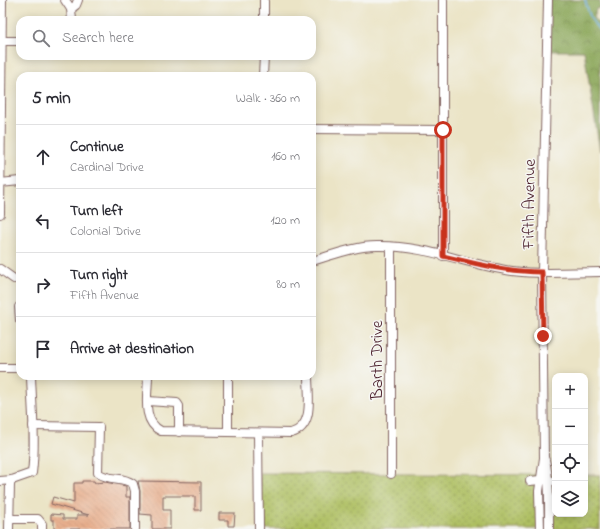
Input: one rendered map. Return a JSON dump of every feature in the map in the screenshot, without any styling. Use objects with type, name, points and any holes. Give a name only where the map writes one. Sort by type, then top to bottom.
[{"type":"street","points":[[0,214],[2,0]]},
{"type":"street","points":[[65,0],[71,9],[72,16]]},
{"type":"street","points":[[71,9],[76,5],[78,0]]},
{"type":"street","points":[[264,0],[264,16]]},
{"type":"street","points":[[443,0],[443,256]]},
{"type":"street","name":"Fifth Avenue","points":[[548,0],[542,272],[544,458],[548,480],[549,529]]},
{"type":"street","points":[[2,41],[16,41]]},
{"type":"street","points":[[263,72],[264,60]]},
{"type":"street","points":[[316,130],[443,130]]},
{"type":"street","points":[[0,183],[16,181]]},
{"type":"street","points":[[316,260],[355,249],[377,246],[410,248],[514,271],[600,272]]},
{"type":"street","name":"Barth Drive","points":[[391,247],[391,474]]},
{"type":"street","points":[[0,269],[14,279]]},
{"type":"street","points":[[0,368],[16,368]]},
{"type":"street","points":[[0,480],[12,480],[32,473],[33,426],[31,380]]},
{"type":"street","points":[[148,380],[148,417],[153,426],[161,431],[258,433],[291,433],[296,432],[304,426],[308,417],[308,380]]},
{"type":"street","points":[[228,380],[228,432]]},
{"type":"street","points":[[148,401],[177,403],[179,406],[179,432]]},
{"type":"street","points":[[33,426],[99,427],[98,473],[105,478],[126,479],[133,484],[135,491],[135,529]]},
{"type":"street","points":[[258,433],[259,529]]},
{"type":"street","points":[[9,529],[12,519],[15,484],[12,480]]},
{"type":"street","points":[[530,481],[548,480]]},
{"type":"street","name":"Fifth Avenue","points":[[540,529],[548,480]]},
{"type":"street","points":[[12,519],[14,529]]},
{"type":"street","points":[[12,519],[38,519],[42,524],[42,529]]},
{"type":"green space","points":[[548,0],[600,0],[600,8],[596,9],[594,19],[600,25],[600,151],[584,51],[547,51]]},
{"type":"green space","points":[[259,473],[552,475],[552,517],[588,517],[588,475],[600,475],[600,529],[259,529]]},
{"type":"building","points":[[82,481],[94,481],[95,483],[105,482],[126,486],[126,497],[130,497],[130,529],[54,529],[54,520],[51,520],[51,514],[63,515],[63,519],[77,519],[77,515],[89,515],[51,504],[53,497],[74,503],[74,483],[82,483]]},
{"type":"building","points":[[138,481],[201,482],[201,510],[195,510],[195,496],[163,496],[163,510],[170,510],[170,529],[152,529],[152,515],[140,514],[140,491]]},
{"type":"building","points":[[219,513],[235,513],[234,526],[228,526],[228,520],[219,520]]},
{"type":"waterway","points":[[585,0],[592,20],[600,30]]},
{"type":"route","points":[[443,130],[443,256],[514,271],[542,272],[543,336]]}]
